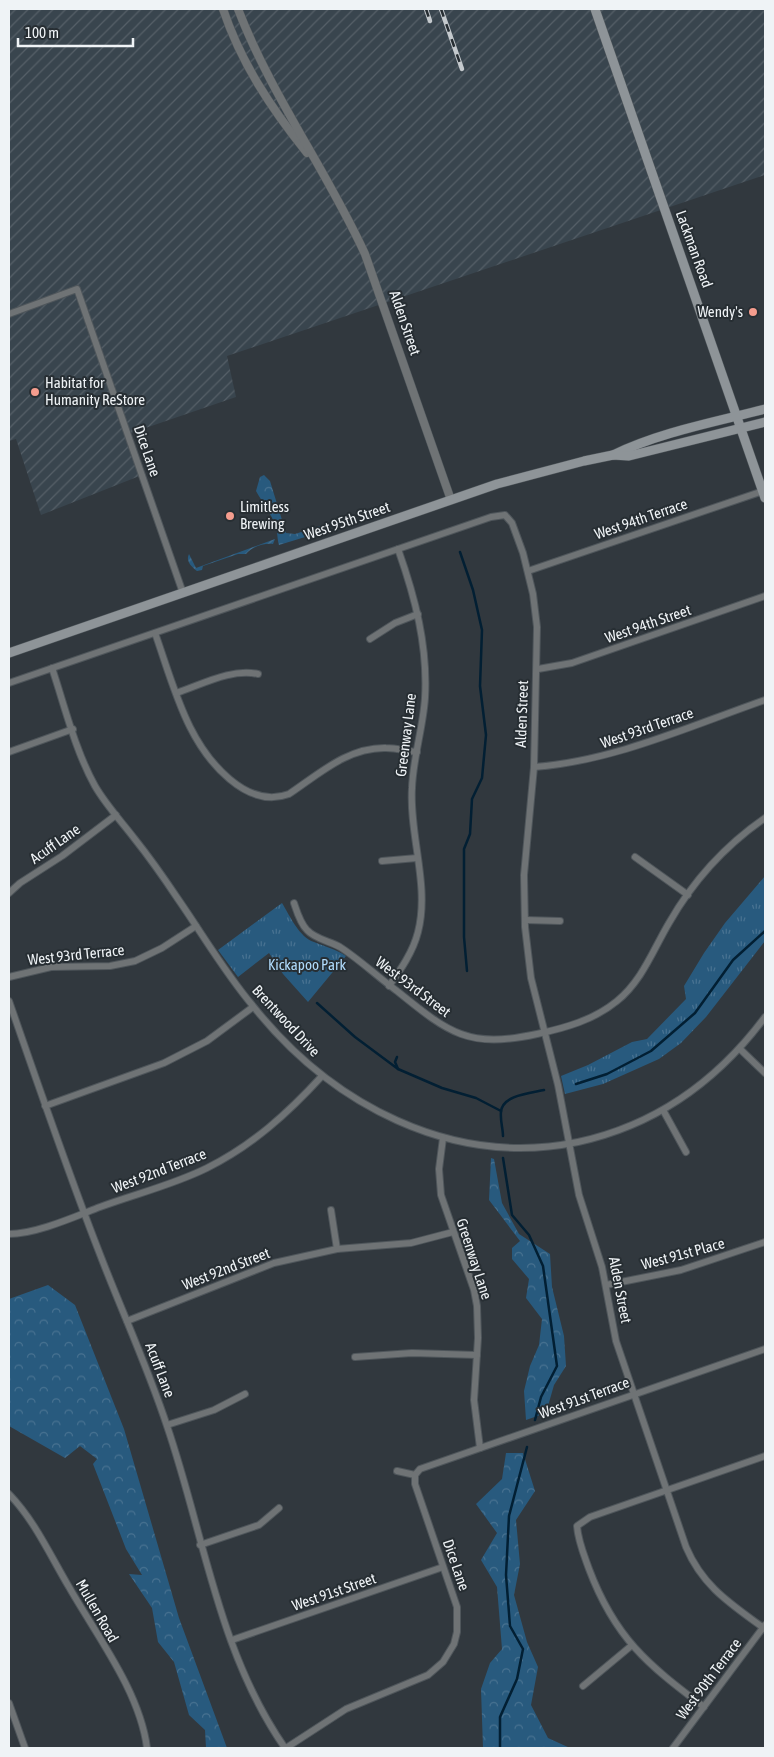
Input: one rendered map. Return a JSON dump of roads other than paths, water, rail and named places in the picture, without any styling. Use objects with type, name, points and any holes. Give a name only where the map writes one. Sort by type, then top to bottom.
[{"type":"main road","name":"Lackman Road","points":[[596,9],[764,494]]},
{"type":"main road","name":"West 95th Street","points":[[9,653],[534,473],[613,455],[628,448],[765,408]]},
{"type":"main road","name":"West 95th Street","points":[[613,455],[629,456],[765,422]]},
{"type":"street","name":"Alden Street","points":[[223,9],[240,53],[260,90],[277,116],[316,164]]},
{"type":"street","name":"Alden Street","points":[[238,9],[271,81],[352,225],[366,254],[451,500]]},
{"type":"street","name":"Dice Lane","points":[[9,314],[77,289],[183,592]]},
{"type":"street","name":"West 94th Terrace","points":[[528,571],[764,494]]},
{"type":"street","name":"Alden Street","points":[[398,549],[491,517],[506,515],[516,532],[528,571],[537,627],[538,669],[534,767],[525,857],[525,920],[531,978],[543,1033],[558,1085],[579,1195],[599,1254],[616,1341],[686,1546],[700,1573],[723,1598],[765,1627]]},
{"type":"street","name":"Greenway Lane","points":[[389,986],[407,959],[418,933],[421,909],[412,788],[425,697],[425,666],[418,614],[398,549]]},
{"type":"street","points":[[9,683],[398,549]]},
{"type":"street","name":"West 94th Street","points":[[538,669],[572,663],[765,596]]},
{"type":"street","points":[[370,639],[395,623],[418,614]]},
{"type":"street","points":[[155,633],[176,693],[191,728],[215,763],[244,789],[266,798],[289,794],[338,761],[356,752],[387,748],[417,752]]},
{"type":"street","name":"Brentwood Drive","points":[[52,668],[73,729],[96,786],[148,855],[253,1007],[290,1048],[322,1076],[382,1115],[416,1130],[462,1143],[512,1148],[568,1144],[620,1130],[663,1110],[706,1082],[740,1049],[765,1017]]},
{"type":"street","points":[[176,693],[227,676],[249,672],[258,674]]},
{"type":"street","name":"West 93rd Terrace","points":[[534,767],[563,765],[604,756],[765,700]]},
{"type":"street","points":[[9,752],[73,729]]},
{"type":"street","name":"Acuff Lane","points":[[9,893],[20,882],[62,856],[116,815]]},
{"type":"street","name":"West 93rd Street","points":[[294,903],[301,922],[311,935],[342,948],[429,1017],[446,1028],[464,1036],[492,1041],[512,1040],[586,1020],[617,1001],[639,977],[688,894],[727,849],[765,818]]},
{"type":"street","points":[[635,857],[688,894]]},
{"type":"street","points":[[382,861],[417,858]]},
{"type":"street","points":[[525,920],[560,921]]},
{"type":"street","name":"West 93rd Terrace","points":[[9,977],[51,967],[110,966],[135,961],[156,952],[196,926]]},
{"type":"street","name":"Acuff Lane","points":[[9,1001],[84,1213],[167,1425],[200,1545],[246,1678],[260,1708],[285,1748]]},
{"type":"street","points":[[45,1106],[136,1074],[181,1054],[212,1037],[253,1007]]},
{"type":"street","points":[[740,1049],[765,1073]]},
{"type":"street","name":"West 92nd Terrace","points":[[9,1234],[23,1233],[194,1174],[233,1154],[280,1120],[322,1076]]},
{"type":"street","points":[[663,1110],[686,1152]]},
{"type":"street","name":"Greenway Lane","points":[[443,1138],[438,1168],[439,1186],[474,1290],[478,1324],[474,1415],[480,1448]]},
{"type":"street","points":[[330,1210],[337,1249]]},
{"type":"street","name":"West 92nd Street","points":[[127,1321],[250,1271],[299,1256],[337,1249],[411,1243],[453,1232]]},
{"type":"street","name":"West 91st Place","points":[[606,1285],[681,1270],[765,1242]]},
{"type":"street","name":"West 91st Terrace","points":[[415,1475],[420,1469],[765,1349]]},
{"type":"street","points":[[355,1357],[412,1353],[477,1355]]},
{"type":"street","points":[[167,1425],[214,1410],[245,1394]]},
{"type":"street","points":[[704,1707],[650,1666],[631,1646],[615,1624],[598,1591],[577,1537],[576,1526],[590,1517],[765,1456]]},
{"type":"street","points":[[397,1471],[415,1475]]},
{"type":"street","name":"Dice Lane","points":[[285,1748],[346,1709],[377,1694],[428,1675],[443,1662],[454,1644],[458,1620],[457,1608],[415,1484],[415,1475]]},
{"type":"street","name":"Mullen Road","points":[[9,1494],[30,1518],[120,1675],[143,1724],[147,1748]]},
{"type":"street","points":[[200,1545],[259,1525],[280,1508]]},
{"type":"street","name":"West 91st Street","points":[[232,1640],[443,1567]]},
{"type":"street","name":"West 90th Terrace","points":[[673,1748],[765,1627]]},
{"type":"street","points":[[583,1686],[631,1646]]},
{"type":"street","points":[[9,1703],[24,1748]]},
{"type":"waterway","points":[[460,552],[473,590],[482,630],[480,686],[486,735],[482,778],[472,799],[470,834],[464,849],[464,937],[467,971]]},
{"type":"waterway","points":[[576,1084],[607,1074],[651,1051],[695,1013],[733,960],[765,931]]},
{"type":"waterway","points":[[317,1003],[355,1037],[398,1069],[442,1088],[476,1098],[501,1111]]},
{"type":"waterway","points":[[397,1057],[395,1062],[398,1069]]},
{"type":"waterway","points":[[503,1136],[501,1112],[506,1102],[518,1096],[544,1090]]},
{"type":"waterway","points":[[503,1158],[512,1215],[529,1235],[543,1266],[557,1366],[541,1397],[535,1420]]},
{"type":"waterway","points":[[500,1748],[500,1717],[517,1679],[523,1649],[510,1626],[506,1575],[509,1516],[527,1447]]},
{"type":"railway","points":[[426,9],[430,21]]},
{"type":"railway","points":[[441,9],[462,69]]},
{"type":"place","name":"Wendy's","points":[[753,312]]},
{"type":"place","name":"Habitat for Humanity ReStore","points":[[35,392]]},
{"type":"place","name":"Limitless Brewing","points":[[230,516]]},
{"type":"park label","name":"Kickapoo Park","points":[[307,965]]}]
